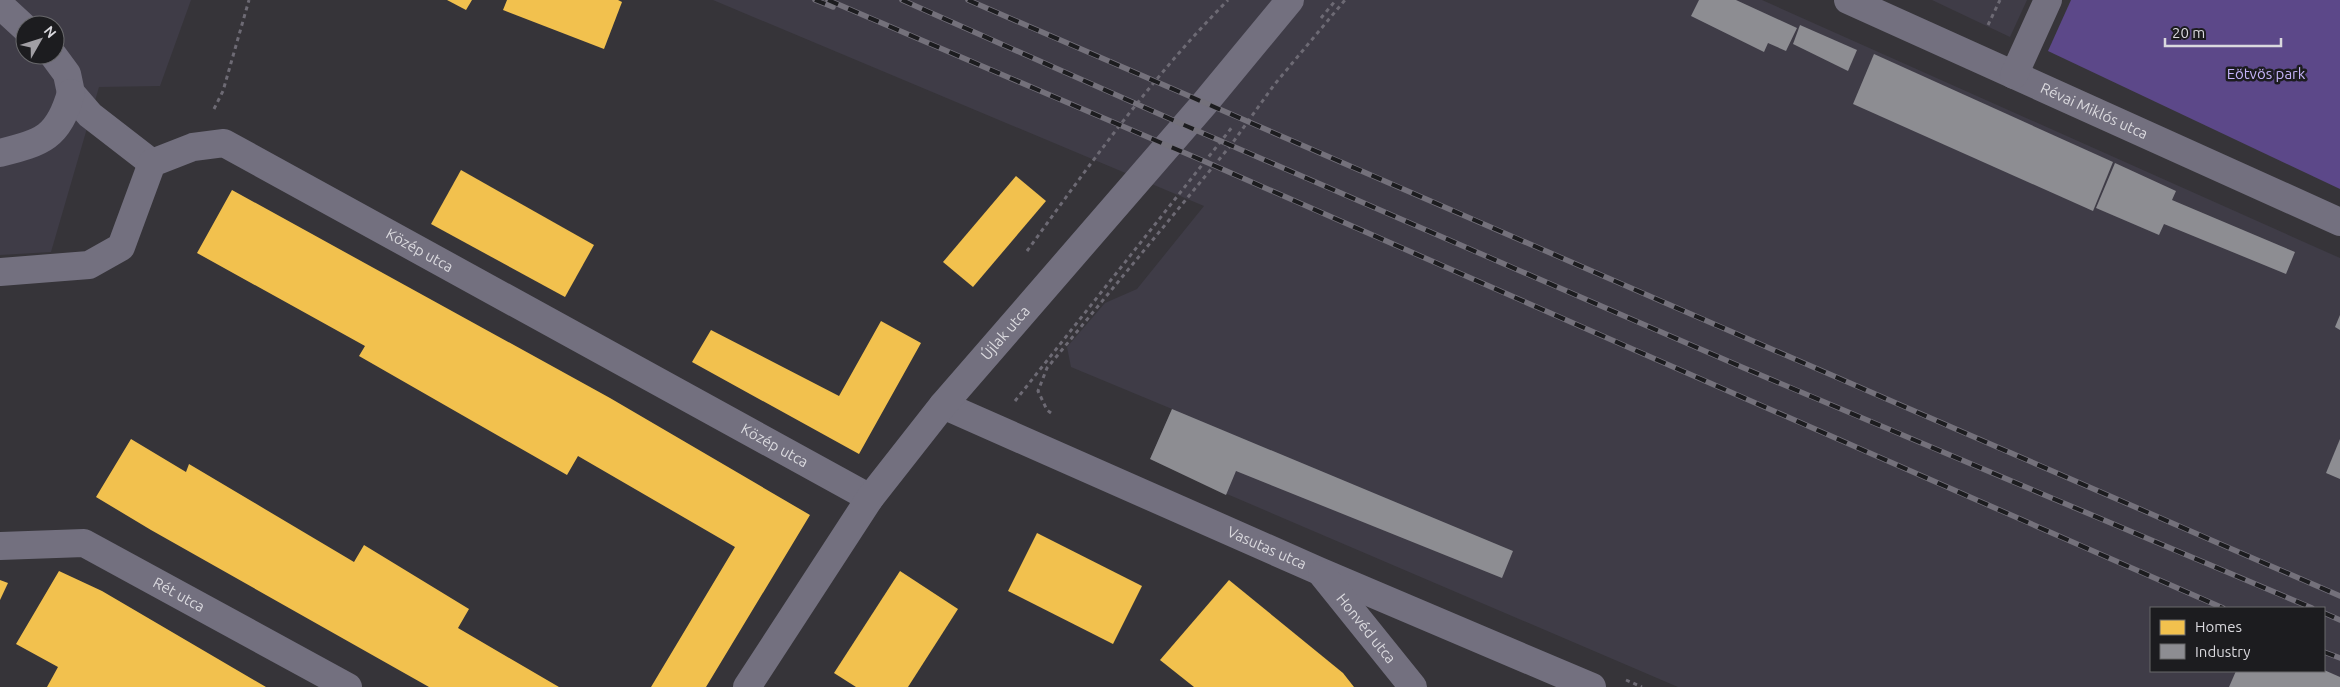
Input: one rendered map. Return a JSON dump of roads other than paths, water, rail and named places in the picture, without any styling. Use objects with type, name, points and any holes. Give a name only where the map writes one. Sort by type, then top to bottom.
[{"type":"street","name":"Újlak utca","points":[[747,687],[870,498],[943,405],[1204,104],[1290,0]]},
{"type":"street","name":"Révai Miklós utca","points":[[1848,0],[2340,222]]},
{"type":"street","points":[[2014,75],[2048,0]]},
{"type":"street","points":[[0,5],[15,19]]},
{"type":"street","points":[[0,272],[89,265],[121,247],[152,163],[90,115],[72,93],[67,74],[60,65]]},
{"type":"street","points":[[0,153],[28,146],[50,135],[64,117],[72,93]]},
{"type":"street","name":"Közép utca","points":[[152,163],[193,147],[224,142],[870,498]]},
{"type":"street","name":"Vasutas utca","points":[[943,405],[993,429],[1319,571],[1592,687]]},
{"type":"street","name":"Rét utca","points":[[0,546],[84,543],[348,687]]},
{"type":"street","name":"Honvéd utca","points":[[1319,571],[1413,687]]},
{"type":"railway","points":[[815,0],[833,7]]},
{"type":"railway","points":[[828,0],[1206,162],[2221,607]]},
{"type":"railway","points":[[902,0],[1184,125],[1744,368],[2310,607]]},
{"type":"railway","points":[[968,0],[2340,596]]},
{"type":"railway","points":[[2325,613],[2340,620]]},
{"type":"railway","points":[[2325,652],[2340,658]]},
{"type":"park label","name":"Eötvös park","points":[[2266,74]]}]
